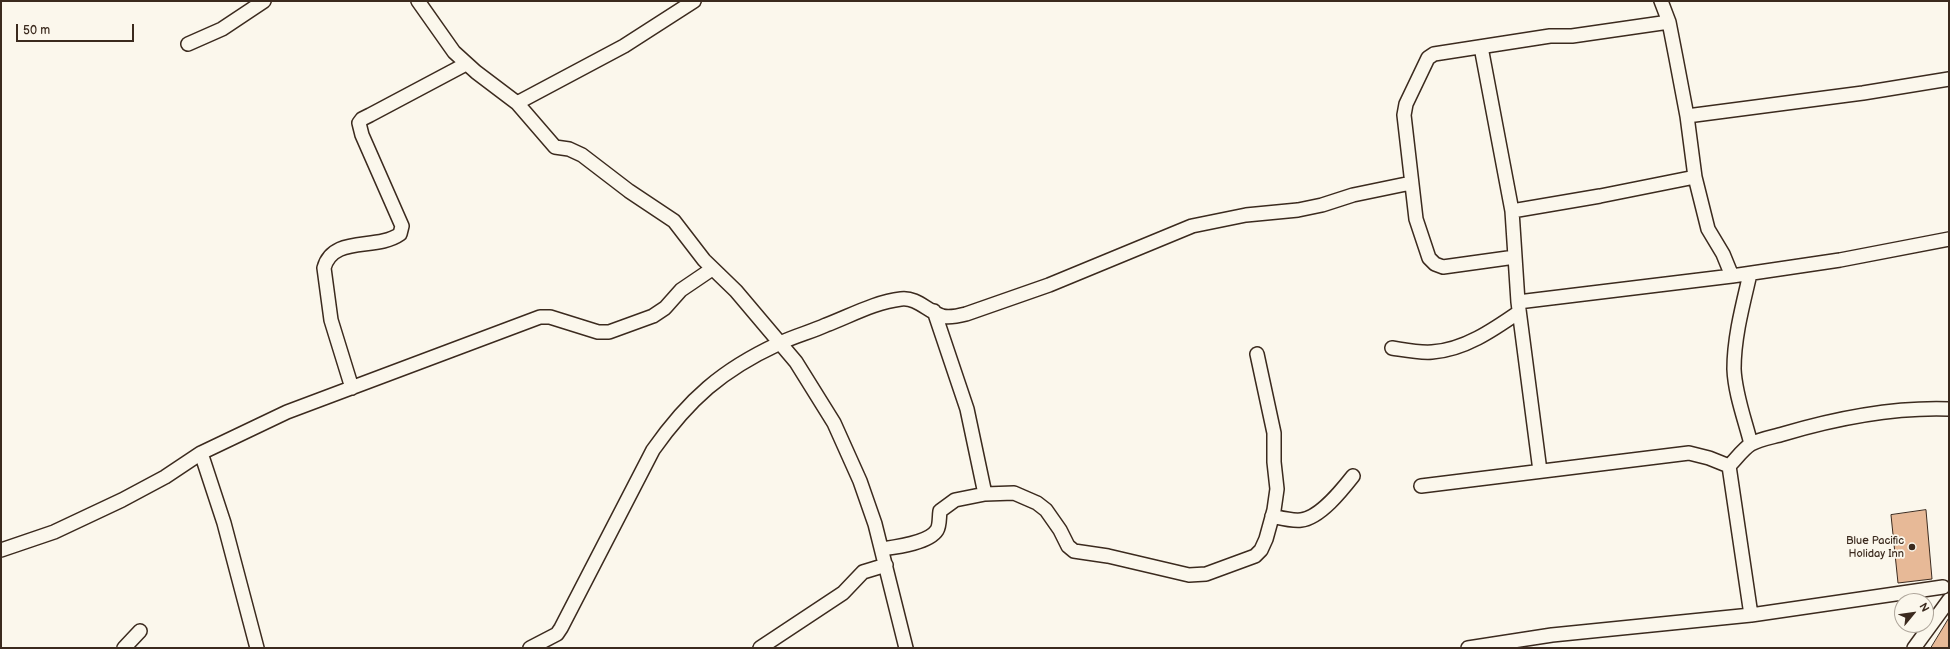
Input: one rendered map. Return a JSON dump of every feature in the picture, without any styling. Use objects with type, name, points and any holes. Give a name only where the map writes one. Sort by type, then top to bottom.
[{"type":"street","points":[[188,44],[222,29],[264,1]]},
{"type":"street","points":[[418,1],[454,52],[466,64],[517,103],[555,147],[569,149],[582,155],[607,172],[629,191],[670,217],[712,269],[736,291],[804,372],[834,423],[865,494],[882,549],[906,648]]},
{"type":"street","points":[[517,103],[624,46],[694,1]]},
{"type":"street","points":[[1661,1],[1669,22],[1687,116],[1695,177],[1708,229],[1724,254],[1732,276]]},
{"type":"street","points":[[1515,257],[1450,267],[1443,267],[1434,264],[1429,258],[1416,219],[1404,115],[1406,104],[1428,58],[1434,54],[1481,46],[1550,36],[1572,36],[1669,22]]},
{"type":"street","points":[[1481,46],[1512,210],[1519,307],[1540,471]]},
{"type":"street","points":[[352,388],[331,320],[324,268],[326,261],[332,254],[353,244],[374,244],[391,239],[400,234],[402,226],[362,135],[359,123],[362,119],[466,64]]},
{"type":"street","points":[[1687,116],[1863,93],[1949,79]]},
{"type":"street","points":[[1512,210],[1600,196],[1695,177]]},
{"type":"street","points":[[530,648],[557,634],[561,628],[653,450],[693,400],[710,384],[734,366],[779,343],[879,305],[900,299],[911,299],[942,316],[953,317],[966,314],[1049,285],[1192,226],[1246,215],[1298,210],[1322,205],[1353,194],[1411,183]]},
{"type":"street","points":[[1392,348],[1431,352],[1451,349],[1479,337],[1519,307],[1840,260],[1949,239]]},
{"type":"street","points":[[1,550],[54,532],[122,500],[165,477],[201,453],[287,412],[540,317],[561,319],[598,332],[609,332],[653,316],[665,308],[681,290],[712,269]]},
{"type":"street","points":[[1750,274],[1741,312],[1734,369],[1737,390],[1751,444]]},
{"type":"street","points":[[934,311],[967,409],[985,494]]},
{"type":"street","points":[[882,549],[906,546],[931,535],[937,530],[940,511],[946,505],[956,500],[985,494],[1014,493],[1041,505],[1060,530],[1068,546],[1074,551],[1108,556],[1189,575],[1206,574],[1255,556],[1261,550],[1272,516],[1277,489],[1274,462],[1274,433],[1257,354]]},
{"type":"street","points":[[1729,466],[1751,444],[1833,420],[1922,408],[1949,409]]},
{"type":"street","points":[[201,453],[224,522],[257,648]]},
{"type":"street","points":[[1421,486],[1689,453],[1709,458],[1729,466]]},
{"type":"street","points":[[1729,466],[1751,615]]},
{"type":"street","points":[[1272,516],[1300,520],[1306,518],[1335,498],[1353,476]]},
{"type":"street","points":[[760,648],[843,593],[863,572],[886,565]]},
{"type":"street","points":[[1468,648],[1552,635],[1751,615],[1947,585]]},
{"type":"street","points":[[1914,648],[1949,600]]},
{"type":"street","points":[[124,648],[140,630]]},
{"type":"building","name":"Blue Pacific Holiday Inn","points":[[1926,510],[1932,579],[1898,583],[1891,515]]},
{"type":"building","points":[[1949,618],[1949,648],[1931,648]]},
{"type":"place","name":"Blue Pacific Holiday Inn","points":[[1912,547]]}]
